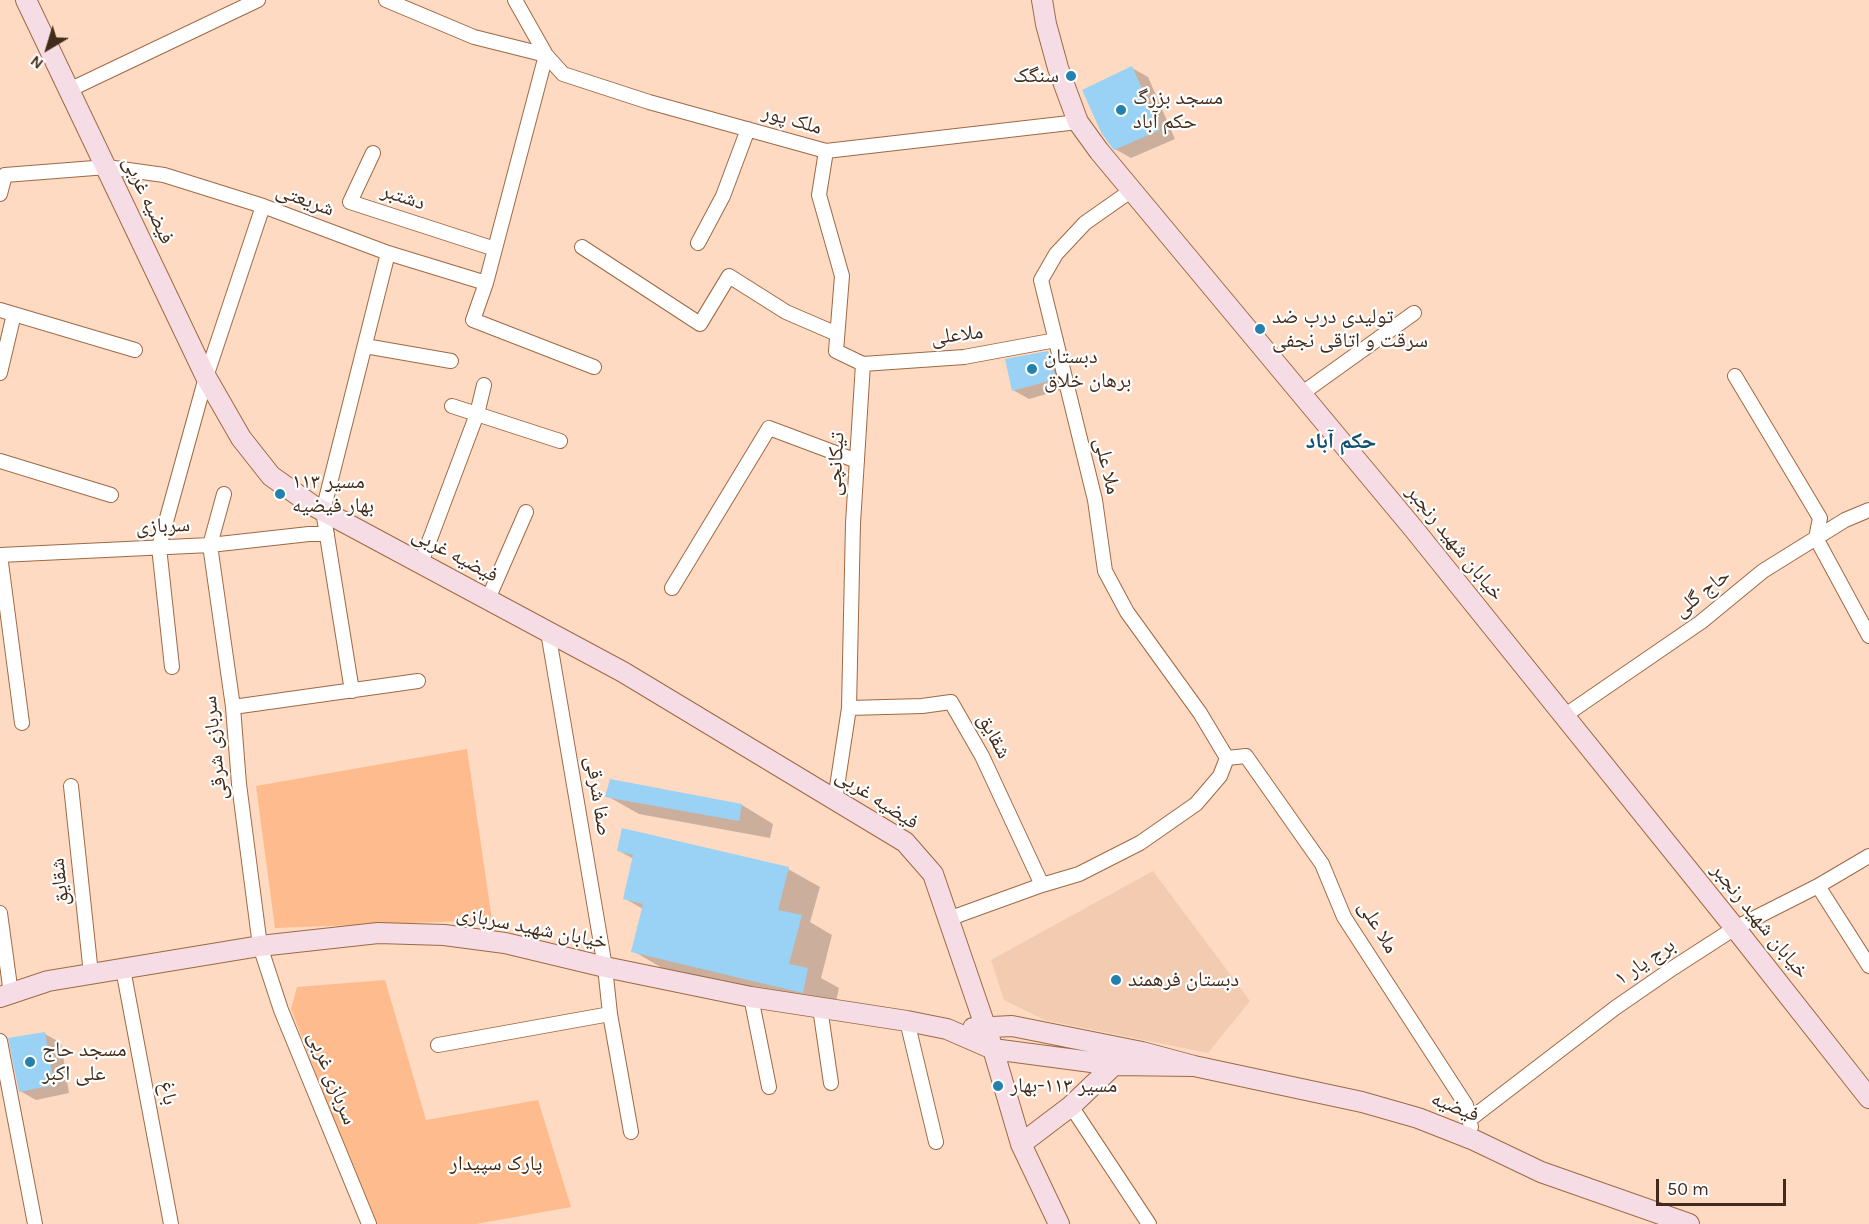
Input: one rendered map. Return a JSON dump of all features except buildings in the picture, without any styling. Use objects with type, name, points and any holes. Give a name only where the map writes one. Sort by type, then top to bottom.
[{"type":"street","name":"فیضیه غربی","points":[[26,0],[206,377],[241,438],[271,476],[324,511],[623,672],[905,842],[933,874],[993,1049],[1021,1144],[1058,1224]]},
{"type":"street","points":[[69,90],[258,0]]},
{"type":"street","points":[[386,0],[474,37],[546,55]]},
{"type":"street","points":[[515,0],[546,55],[486,283],[473,320],[594,367]]},
{"type":"street","name":"خیابان شهید رنجبر","points":[[1042,0],[1058,68],[1078,122],[1098,151],[1413,528],[1869,1098]]},
{"type":"street","name":"ملک پور","points":[[546,55],[563,74],[649,102],[826,151],[1078,122]]},
{"type":"street","points":[[698,243],[723,196],[748,129]]},
{"type":"street","points":[[826,151],[819,195],[842,276],[836,351],[863,364]]},
{"type":"street","name":"دشتبر","points":[[373,153],[350,202],[495,249]]},
{"type":"street","name":"شریعتی","points":[[0,194],[5,175],[107,167],[164,175],[263,206],[388,253],[486,283]]},
{"type":"street","name":"ملا علی","points":[[1132,190],[1084,223],[1056,254],[1041,280],[1095,500],[1105,571],[1127,612],[1200,713],[1227,758],[1246,756],[1322,864],[1344,917],[1466,1105],[1474,1140]]},
{"type":"street","points":[[172,667],[159,547],[206,377],[263,206]]},
{"type":"street","points":[[582,247],[700,324],[729,276],[786,312],[837,334]]},
{"type":"street","points":[[352,691],[324,511],[388,253]]},
{"type":"street","points":[[0,310],[135,350]]},
{"type":"street","points":[[1301,394],[1414,313]]},
{"type":"street","points":[[0,373],[14,314]]},
{"type":"street","name":"ملاعلی","points":[[863,364],[964,357],[1056,340]]},
{"type":"street","points":[[365,346],[451,362]]},
{"type":"street","name":"تیکانچی","points":[[835,800],[849,708],[853,523],[863,364]]},
{"type":"street","points":[[1735,376],[1820,518],[1816,538],[1869,636]]},
{"type":"street","points":[[421,563],[477,414],[484,385]]},
{"type":"street","points":[[452,406],[560,441]]},
{"type":"street","points":[[672,588],[768,429],[857,461]]},
{"type":"street","points":[[0,461],[111,495]]},
{"type":"street","points":[[210,546],[224,494]]},
{"type":"street","name":"حاج گلی","points":[[1564,716],[1701,622],[1763,571],[1845,520],[1869,510]]},
{"type":"street","points":[[488,599],[526,512]]},
{"type":"street","name":"سربازی","points":[[0,555],[210,546],[327,534]]},
{"type":"street","name":"سربازی شرقی","points":[[210,546],[233,707],[239,784],[260,946]]},
{"type":"street","points":[[0,555],[22,723]]},
{"type":"street","name":"صفا شرقی","points":[[548,632],[631,1132]]},
{"type":"street","points":[[233,707],[418,681]]},
{"type":"street","name":"شقایق","points":[[849,708],[922,706],[951,702],[982,756],[1042,885]]},
{"type":"street","points":[[948,919],[1079,874],[1140,843],[1196,804],[1220,776],[1227,758]]},
{"type":"street","name":"شقایق","points":[[72,786],[91,974]]},
{"type":"street","name":"برج یار ۱","points":[[1469,1120],[1615,1008],[1735,928],[1818,886],[1869,856]]},
{"type":"street","points":[[1818,886],[1869,966]]},
{"type":"street","points":[[0,913],[5,995]]},
{"type":"street","name":"خیابان شهید سربازی","points":[[5,995],[48,981],[260,946],[378,933],[444,935],[505,943],[605,968],[751,997],[947,1029]]},
{"type":"street","name":"سربازی غربی","points":[[260,946],[281,1010],[369,1224]]},
{"type":"street","name":"باغ","points":[[123,969],[171,1224]]},
{"type":"street","points":[[751,997],[769,1087]]},
{"type":"street","points":[[820,1008],[831,1083]]},
{"type":"street","points":[[438,1045],[610,1014]]},
{"type":"street","points":[[907,1021],[936,1142]]},
{"type":"street","name":"فیضیه","points":[[947,1029],[1012,1026],[1142,1052],[1194,1066],[1362,1102],[1418,1118],[1474,1140],[1541,1172],[1689,1224]]},
{"type":"street","name":"فیضیه","points":[[947,1029],[993,1049],[1114,1065],[1194,1066]]},
{"type":"street","points":[[0,1041],[35,1224]]},
{"type":"street","points":[[1021,1144],[1071,1106],[1114,1065]]},
{"type":"street","points":[[1071,1106],[1149,1224]]},
{"type":"shaded area","name":"دبستان فرهمند","points":[[1153,871],[1250,1001],[1208,1053],[1045,1020],[1004,1000],[991,960]]},
{"type":"green space","points":[[467,749],[492,920],[275,928],[256,786]]},
{"type":"green space","name":"پارک سپیدار","points":[[385,980],[426,1120],[538,1100],[571,1207],[476,1224],[374,1224],[291,1009],[297,987]]},
{"type":"place","name":"سنگک","points":[[1071,76]]},
{"type":"place","name":"مسجد بزرگ حکم آباد","points":[[1121,110]]},
{"type":"place","name":"تولیدی درب ضد سرقت و اتاقی نجفی","points":[[1260,329]]},
{"type":"place","name":"دبستان برهان خلاق","points":[[1032,369]]},
{"type":"place","name":"مسیر ۱۱۳ بهار فیضیه","points":[[280,494]]},
{"type":"place","name":"دبستان فرهمند","points":[[1116,980]]},
{"type":"place","name":"مسجد حاج علی اکبر","points":[[30,1062]]},
{"type":"place","name":"مسیر ۱۱۳-بهار","points":[[998,1086]]},
{"type":"district","name":"حکم آباد","points":[[1341,442]]}]
